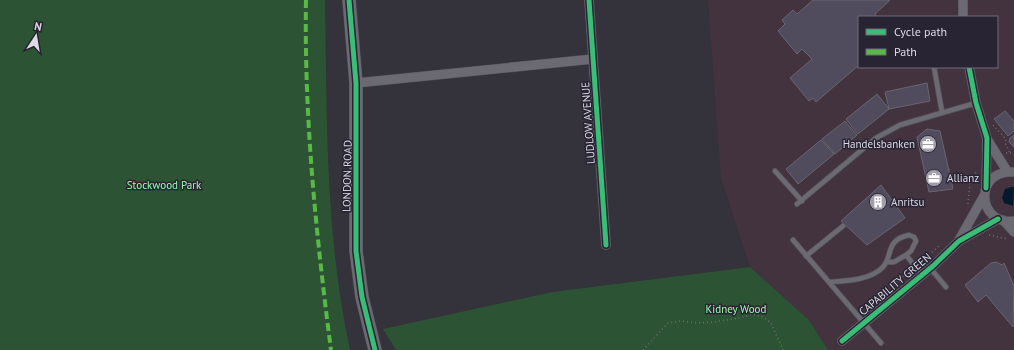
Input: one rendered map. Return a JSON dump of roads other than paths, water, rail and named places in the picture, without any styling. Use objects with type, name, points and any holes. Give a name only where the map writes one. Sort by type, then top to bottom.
[{"type":"street","name":"LONDON ROAD","points":[[350,0],[356,83],[356,251],[362,297],[375,350]]},
{"type":"street","name":"LUDLOW AVENUE","points":[[589,0],[606,245]]},
{"type":"street","points":[[962,16],[963,0]]},
{"type":"street","points":[[356,83],[593,59]]},
{"type":"street","points":[[959,241],[994,177],[1011,172],[987,138],[976,103],[969,68]]},
{"type":"street","points":[[987,138],[985,191],[986,206],[1014,232]]},
{"type":"street","points":[[959,241],[1001,220],[1014,220]]},
{"type":"street","name":"CAPABILITY GREEN","points":[[842,341],[922,275],[959,241]]},
{"type":"lane","points":[[934,68],[942,112]]},
{"type":"lane","points":[[797,204],[876,138],[900,125],[976,103]]},
{"type":"lane","points":[[775,171],[802,201]]},
{"type":"lane","points":[[806,256],[843,226]]},
{"type":"lane","points":[[830,282],[866,276],[879,270],[887,262],[892,246],[899,239],[909,235],[914,237],[916,242],[911,251],[894,262],[887,262]]},
{"type":"lane","points":[[793,240],[882,343]]},
{"type":"lane","points":[[906,255],[922,275]]},
{"type":"lane","points":[[930,268],[946,287]]},
{"type":"water","points":[[1014,187],[1013,206],[1004,203],[1002,198],[1005,189]]},
{"type":"place","name":"Handelsbanken","points":[[928,144]]},
{"type":"place","name":"Allianz","points":[[934,178]]},
{"type":"place","name":"Anritsu","points":[[878,202]]},
{"type":"park label","name":"Stockwood Park","points":[[164,185]]},
{"type":"park label","name":"Kidney Wood","points":[[736,309]]}]
